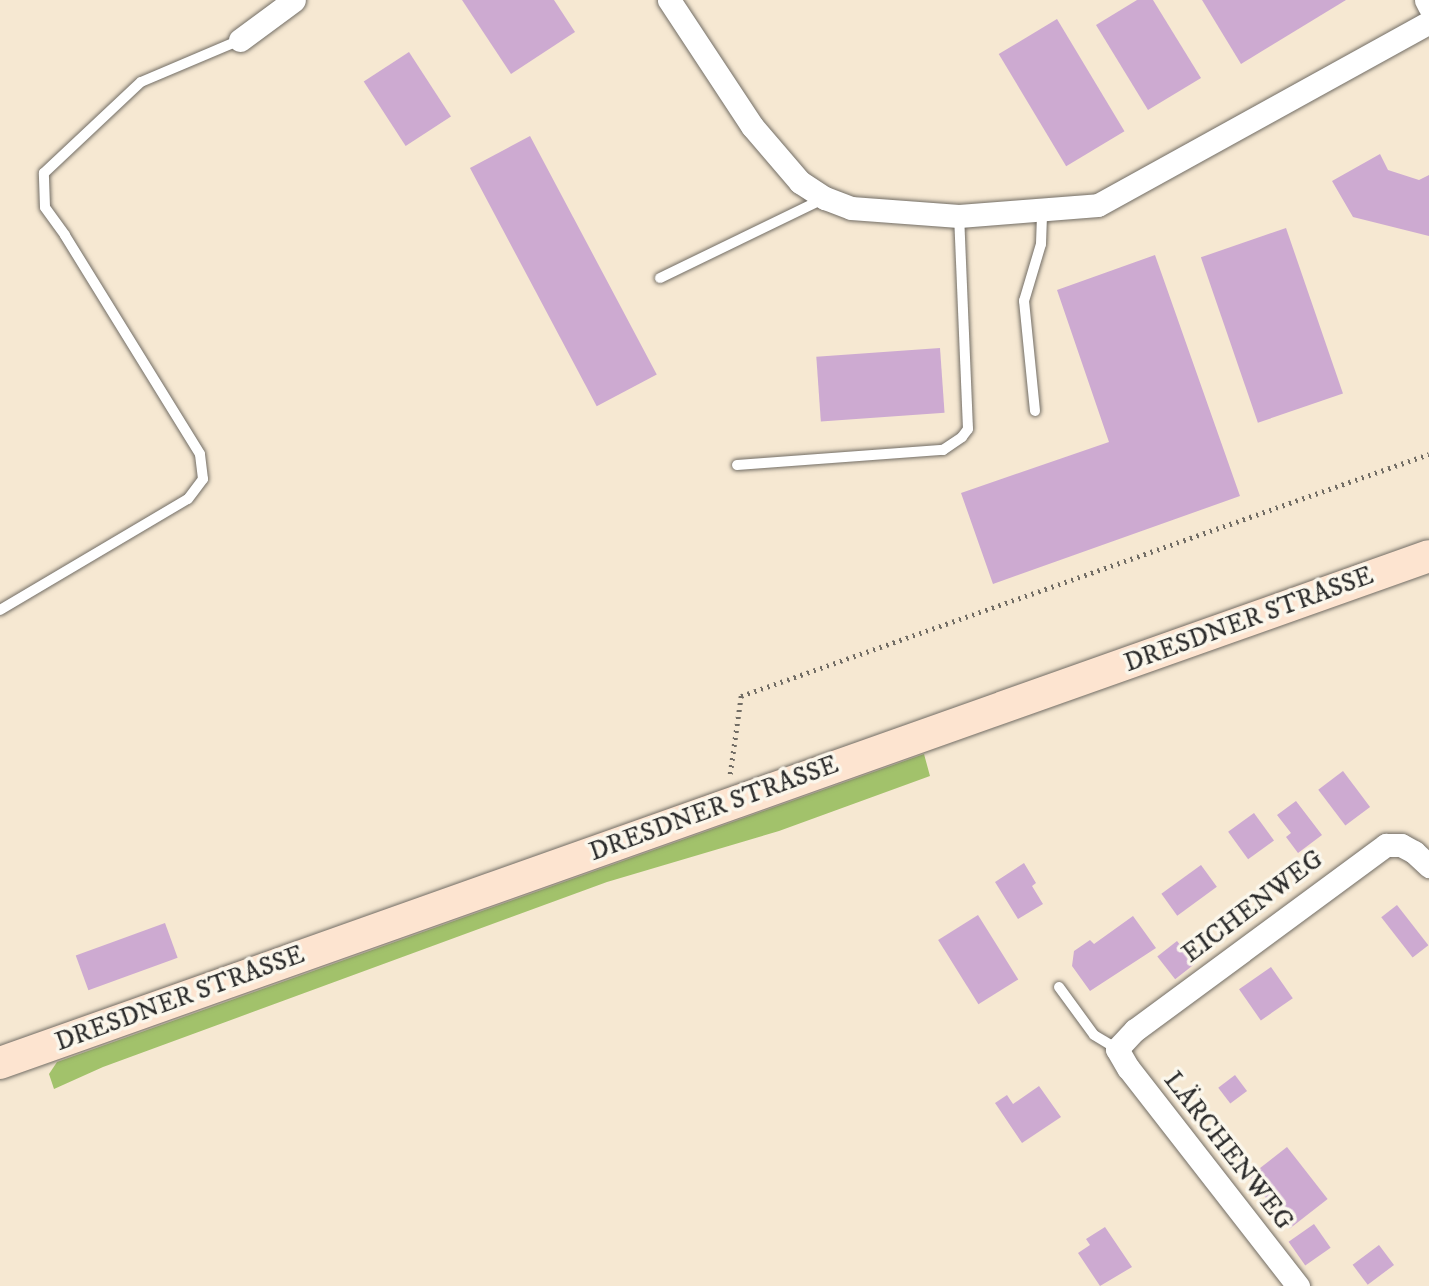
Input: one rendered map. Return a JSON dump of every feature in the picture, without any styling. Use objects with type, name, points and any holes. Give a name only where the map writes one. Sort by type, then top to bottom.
[{"type":"main road","name":"DRESDNER STRASSE","points":[[0,1063],[1429,556]]},
{"type":"street","points":[[240,40],[294,0]]},
{"type":"street","points":[[669,0],[752,126],[800,182],[825,198],[851,208],[959,216],[1098,205],[1429,22]]},
{"type":"street","points":[[1426,0],[1429,6]]},
{"type":"street","name":"EICHENWEG","points":[[1118,1049],[1135,1030],[1386,845],[1401,845],[1414,852],[1429,866]]},
{"type":"street","name":"LÄRCHENWEG","points":[[1118,1049],[1128,1068],[1298,1286]]},
{"type":"lane","points":[[0,610],[188,499],[203,479],[200,454],[45,207],[44,173],[141,82],[240,40]]},
{"type":"lane","points":[[660,278],[825,198]]},
{"type":"lane","points":[[1035,411],[1024,301],[1041,244],[1042,209]]},
{"type":"lane","points":[[737,465],[943,450],[962,437],[968,429],[959,216]]},
{"type":"lane","points":[[1059,987],[1094,1035],[1118,1049]]},
{"type":"path","points":[[734,750],[741,696],[1429,454]]},
{"type":"green space","points":[[924,754],[930,776],[779,831],[607,882],[103,1067],[54,1089],[49,1074],[57,1062]]},
{"type":"building","points":[[462,0],[554,0],[575,32],[511,74]]},
{"type":"building","points":[[1137,0],[1153,0],[1201,78],[1148,110],[1096,25]]},
{"type":"building","points":[[1202,0],[1346,0],[1241,64]]},
{"type":"building","points":[[1057,19],[1124,131],[1066,166],[999,54]]},
{"type":"building","points":[[409,52],[451,117],[406,146],[364,81]]},
{"type":"building","points":[[530,136],[657,374],[597,406],[470,168]]},
{"type":"building","points":[[1380,154],[1388,170],[1419,180],[1429,175],[1429,236],[1353,217],[1332,181]]},
{"type":"building","points":[[1286,228],[1343,393],[1258,423],[1201,257]]},
{"type":"building","points":[[1155,255],[1240,496],[993,584],[961,493],[1109,442],[1057,290]]},
{"type":"building","points":[[940,348],[945,413],[821,421],[816,357]]},
{"type":"building","points":[[1343,771],[1370,807],[1345,826],[1318,790]]},
{"type":"building","points":[[1296,801],[1322,835],[1298,853],[1286,837],[1291,833],[1277,815]]},
{"type":"building","points":[[1254,813],[1274,841],[1248,859],[1228,832]]},
{"type":"building","points":[[1024,863],[1036,883],[1032,886],[1043,904],[1018,919],[995,882]]},
{"type":"building","points":[[1201,865],[1217,887],[1177,916],[1161,894]]},
{"type":"building","points":[[1397,905],[1428,945],[1413,958],[1381,917]]},
{"type":"building","points":[[978,915],[1018,979],[978,1004],[938,940]]},
{"type":"building","points":[[1133,916],[1156,948],[1090,991],[1072,966],[1074,951],[1090,940],[1094,944]]},
{"type":"building","points":[[165,923],[178,958],[88,990],[76,955]]},
{"type":"building","points":[[1177,941],[1195,964],[1175,979],[1157,956]]},
{"type":"building","points":[[1271,967],[1293,998],[1261,1020],[1239,989]]},
{"type":"building","points":[[1235,1075],[1247,1091],[1230,1104],[1218,1088]]},
{"type":"building","points":[[1039,1086],[1061,1117],[1022,1143],[995,1103],[1007,1095],[1013,1104]]},
{"type":"building","points":[[1287,1147],[1328,1199],[1290,1229],[1249,1177]]},
{"type":"building","points":[[1314,1224],[1331,1248],[1305,1266],[1289,1242]]},
{"type":"building","points":[[1105,1227],[1132,1267],[1100,1286],[1078,1253],[1090,1245],[1086,1239]]},
{"type":"building","points":[[1379,1245],[1394,1265],[1368,1285],[1353,1265]]}]
